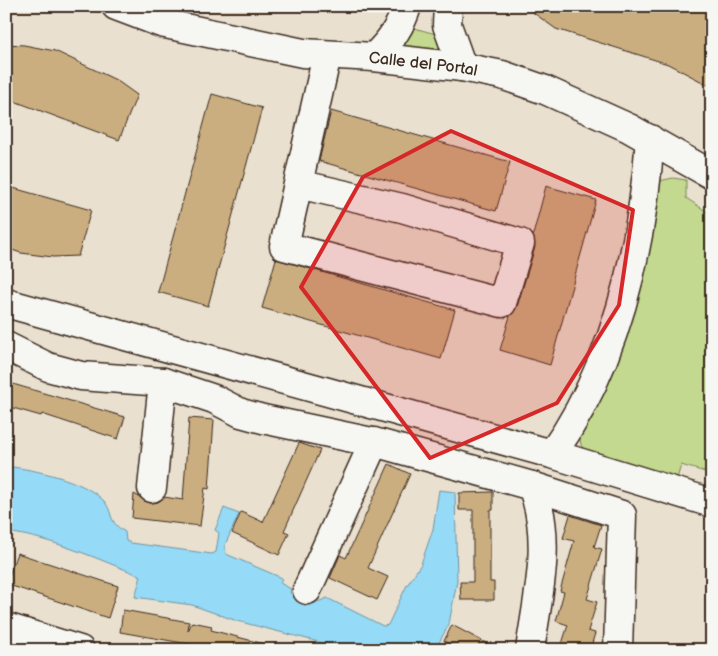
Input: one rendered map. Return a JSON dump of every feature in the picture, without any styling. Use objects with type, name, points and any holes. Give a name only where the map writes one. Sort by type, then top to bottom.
[{"type":"street","name":"Calle del Portal","points":[[116,6],[161,23],[303,53],[374,57],[462,67],[502,75],[545,90],[650,139],[712,176]]},
{"type":"street","points":[[374,57],[389,43],[406,11],[425,18],[448,16],[462,67]]},
{"type":"street","points":[[298,184],[402,208],[520,243],[502,303],[284,246],[298,184],[328,55]]},
{"type":"street","points":[[552,454],[569,430],[585,401],[603,360],[618,314],[630,272],[639,227],[650,139]]},
{"type":"street","points":[[6,303],[552,454],[712,502]]},
{"type":"street","points":[[6,346],[48,367],[81,376],[163,382],[214,399],[241,413],[374,442],[532,486],[622,515],[618,650]]},
{"type":"street","points":[[152,488],[163,382]]},
{"type":"street","points":[[307,590],[374,442]]},
{"type":"street","points":[[530,650],[544,543],[540,507],[532,486]]},
{"type":"street","points":[[6,627],[80,650]]},
{"type":"highlighted area","points":[[451,131],[633,210],[619,305],[557,403],[430,458],[301,287],[363,177]]},
{"type":"green space","points":[[414,28],[436,34],[440,43],[439,53],[404,54],[399,37],[405,30]]},
{"type":"green space","points":[[673,178],[686,180],[686,198],[712,215],[712,474],[681,465],[676,482],[590,458],[581,445],[579,433],[659,181]]},
{"type":"water","points":[[6,466],[58,477],[95,493],[107,505],[113,521],[125,532],[126,541],[131,543],[212,554],[216,552],[219,533],[215,530],[224,508],[239,514],[225,545],[226,554],[282,578],[280,583],[291,589],[290,593],[300,598],[317,602],[327,598],[383,626],[388,625],[406,587],[421,564],[433,529],[439,490],[455,492],[457,581],[449,624],[435,650],[350,650],[237,621],[192,605],[135,597],[141,576],[58,544],[6,532]]},
{"type":"building","points":[[524,6],[712,6],[712,87],[668,64],[556,29]]},
{"type":"building","points":[[6,44],[24,45],[55,51],[116,80],[137,95],[119,140],[6,98]]},
{"type":"building","points":[[212,94],[262,108],[208,306],[158,292]]},
{"type":"building","points":[[331,111],[510,162],[496,211],[319,161]]},
{"type":"building","points":[[6,186],[91,210],[78,256],[53,257],[21,253],[6,248]]},
{"type":"building","points":[[546,186],[596,200],[550,365],[500,350],[510,316],[517,307],[535,247],[533,235]]},
{"type":"building","points":[[276,259],[455,310],[441,359],[262,308]]},
{"type":"building","points":[[6,382],[125,417],[118,439],[42,414],[41,416],[6,406]]},
{"type":"building","points":[[189,418],[214,420],[209,489],[205,488],[200,526],[132,518],[134,494],[150,503],[158,502],[164,497],[183,500]]},
{"type":"building","points":[[299,443],[320,450],[284,531],[289,533],[279,555],[232,533],[241,512],[263,522]]},
{"type":"building","points":[[389,464],[410,474],[368,568],[388,577],[377,600],[330,578],[340,555],[346,558]]},
{"type":"building","points":[[493,492],[493,510],[490,510],[490,582],[494,582],[494,600],[461,600],[460,582],[473,582],[473,510],[459,510],[459,493]]},
{"type":"building","points":[[570,515],[601,525],[594,547],[602,549],[587,599],[597,602],[588,631],[595,633],[590,650],[560,650],[568,625],[556,621],[564,592],[560,591],[574,541],[563,538]]},
{"type":"building","points":[[17,553],[118,586],[108,618],[6,584]]},
{"type":"building","points":[[123,610],[189,622],[188,631],[192,622],[212,626],[211,630],[264,644],[263,650],[223,650],[120,632]]},
{"type":"building","points":[[452,625],[499,650],[461,650],[444,641]]}]
